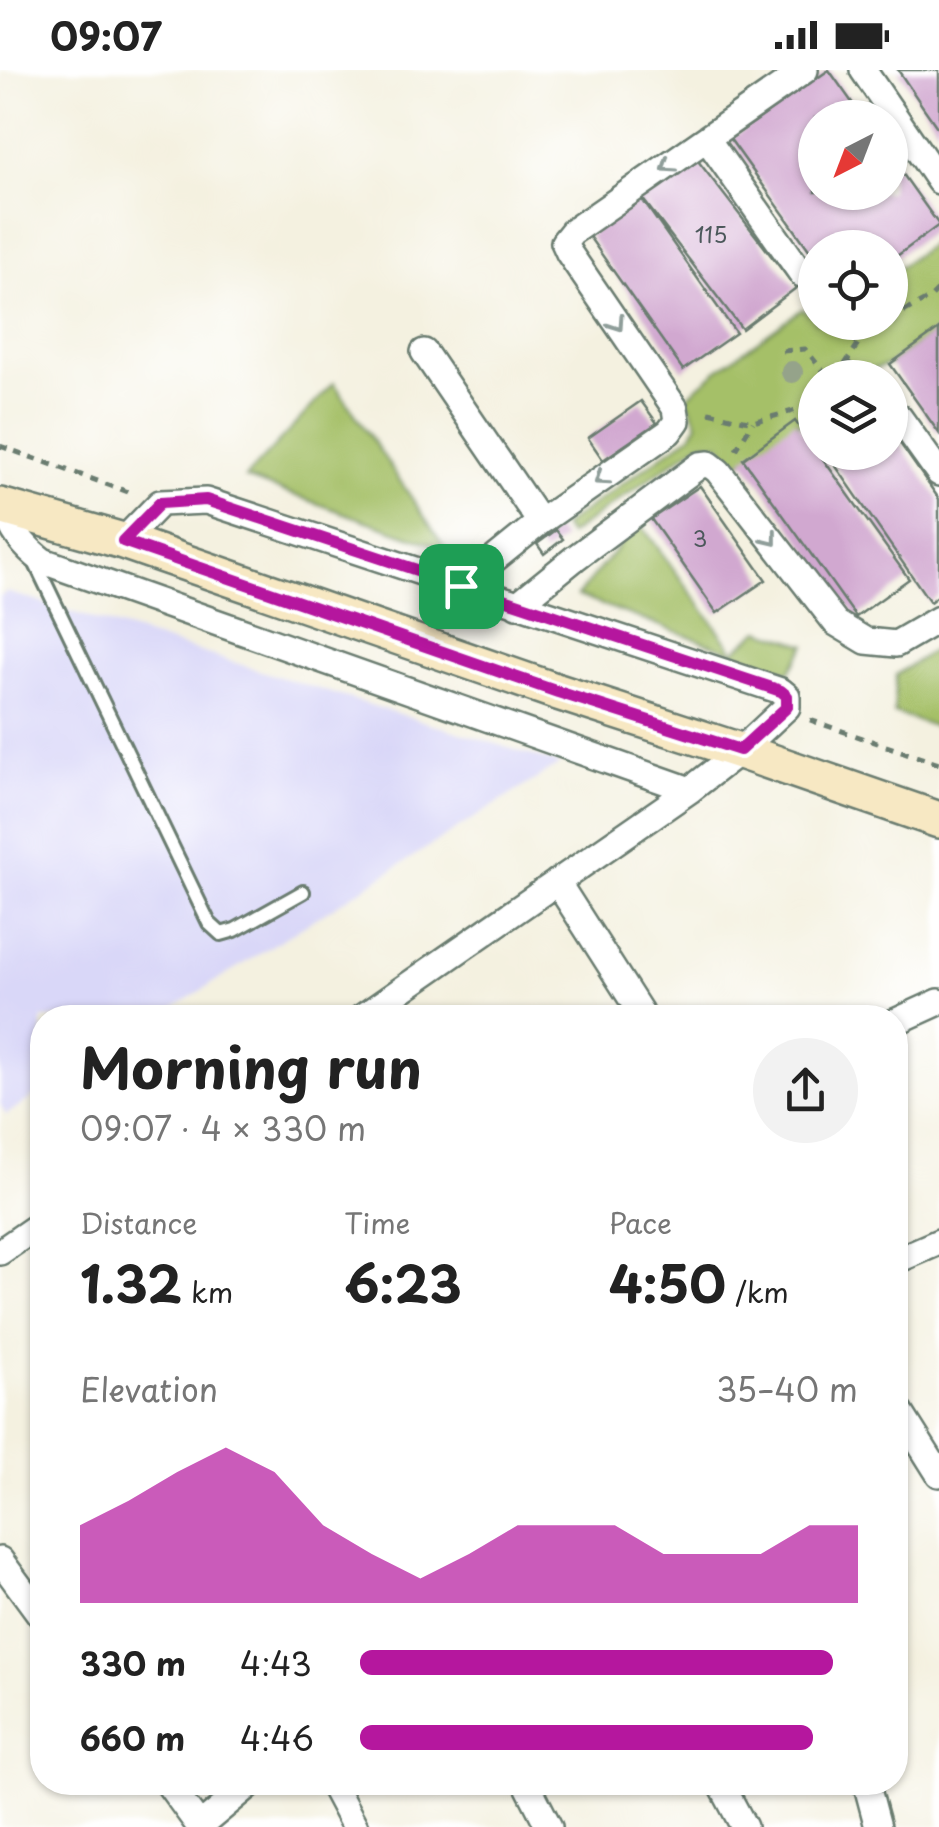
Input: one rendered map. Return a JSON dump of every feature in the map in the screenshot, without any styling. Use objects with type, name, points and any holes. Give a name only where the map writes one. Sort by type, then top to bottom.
[{"type":"street","points":[[461,586],[540,522],[669,432],[677,421],[674,408],[564,242],[572,232],[806,70]]},
{"type":"street","points":[[863,70],[939,181]]},
{"type":"street","points":[[707,139],[798,268]]},
{"type":"street","points":[[424,352],[540,522]]},
{"type":"street","points":[[908,430],[939,473]]},
{"type":"street","points":[[517,605],[700,465],[709,464],[836,623],[866,642],[896,644],[939,619]]},
{"type":"street","points":[[123,541],[160,503],[206,500],[787,696],[787,707],[690,790],[388,1005]]},
{"type":"street","points":[[2,507],[123,541],[939,820]]},
{"type":"street","points":[[2,507],[9,524],[30,552],[43,562],[690,790]]},
{"type":"street","points":[[556,882],[636,1005]]},
{"type":"street","points":[[908,1016],[939,1002]]},
{"type":"street","points":[[0,1252],[30,1231]]},
{"type":"street","points":[[908,1255],[939,1242]]},
{"type":"street","points":[[908,1425],[939,1474]]},
{"type":"street","points":[[0,1560],[30,1600]]},
{"type":"street","points":[[177,1795],[200,1827],[238,1795]]},
{"type":"street","points":[[338,1795],[354,1827]]},
{"type":"street","points":[[533,1795],[549,1827]]},
{"type":"street","points":[[727,1795],[744,1827]]},
{"type":"street","points":[[869,1795],[878,1827]]},
{"type":"lane","points":[[30,552],[209,923],[221,934],[235,930],[303,892]]},
{"type":"path","points":[[908,310],[932,297],[939,288]]},
{"type":"path","points":[[854,340],[858,344]]},
{"type":"path","points":[[848,360],[861,340]]},
{"type":"path","points":[[784,351],[805,349],[816,360]]},
{"type":"path","points":[[709,412],[753,422],[798,410]]},
{"type":"path","points":[[730,458],[753,422]]},
{"type":"shaded area","points":[[7,592],[560,764],[178,1005],[30,1005],[30,1099],[6,1115],[0,1104],[0,597]]},
{"type":"green space","points":[[939,238],[939,330],[896,360],[798,360],[798,424],[777,440],[735,465],[721,444],[702,442],[569,535],[562,527],[691,435],[698,423],[686,397],[798,312],[798,340],[908,340],[908,261]]},
{"type":"green space","points":[[334,383],[446,549],[245,478]]},
{"type":"green space","points":[[639,522],[734,651],[760,630],[806,645],[789,672],[577,596]]},
{"type":"green space","points":[[939,646],[939,728],[894,713],[896,675]]},
{"type":"building","points":[[829,70],[850,100],[798,100],[798,210],[908,210],[908,181],[939,225],[908,248],[908,230],[798,230],[798,234],[730,139]]},
{"type":"building","points":[[898,70],[939,70],[939,130],[923,107]]},
{"type":"building","points":[[695,157],[796,288],[742,329],[642,198]]},
{"type":"building","points":[[641,198],[736,333],[683,370],[588,235]]},
{"type":"building","points":[[939,329],[939,433],[908,389],[908,360],[896,360]]},
{"type":"building","points":[[641,401],[657,423],[603,460],[588,438]]},
{"type":"building","points":[[795,421],[798,470],[831,470],[909,579],[856,617],[743,459]]},
{"type":"building","points":[[908,455],[939,499],[939,595],[930,602],[838,470],[908,470]]},
{"type":"building","points":[[700,486],[766,580],[717,613],[651,519]]},
{"type":"building","points":[[556,530],[563,539],[544,554],[537,544]]},
{"type":"route","points":[[206,500],[461,586],[781,691],[789,702],[740,750],[558,692],[123,541],[160,503],[206,500]]}]
